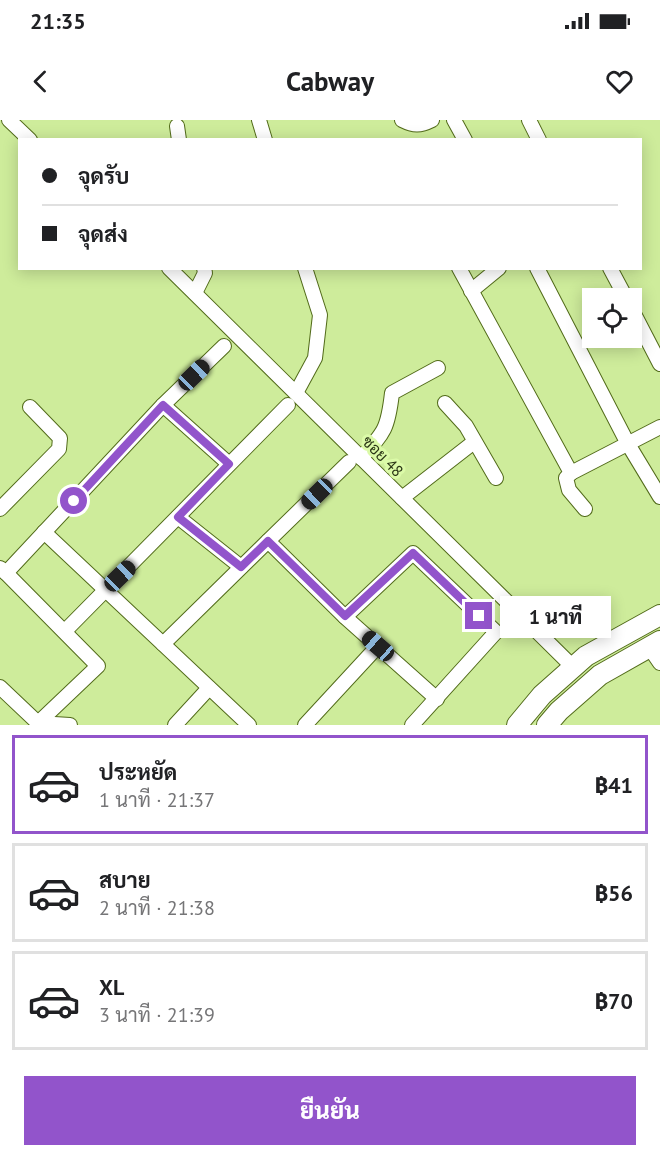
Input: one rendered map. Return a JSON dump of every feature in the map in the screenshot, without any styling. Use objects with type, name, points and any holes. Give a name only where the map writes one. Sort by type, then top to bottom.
[{"type":"main road","points":[[517,725],[542,695],[586,656],[660,615]]},
{"type":"main road","points":[[547,725],[559,711],[600,675],[656,651]]},
{"type":"street","points":[[9,120],[28,138]]},
{"type":"street","points":[[259,120],[264,138]]},
{"type":"street","points":[[409,138],[407,123],[422,125],[432,120]]},
{"type":"street","points":[[454,120],[464,138]]},
{"type":"street","points":[[529,120],[539,138]]},
{"type":"street","name":"ซอย 48","points":[[170,270],[195,293],[292,399],[355,460],[402,498],[573,667]]},
{"type":"street","points":[[195,293],[204,270]]},
{"type":"street","points":[[65,631],[292,399],[315,358],[320,315],[306,270]]},
{"type":"street","points":[[460,270],[571,473]]},
{"type":"street","points":[[471,291],[497,270]]},
{"type":"street","points":[[538,270],[628,444],[660,497]]},
{"type":"street","points":[[611,270],[621,288]]},
{"type":"street","points":[[642,329],[660,364]]},
{"type":"street","points":[[38,723],[98,666],[3,571],[44,532],[163,405],[224,346]]},
{"type":"street","points":[[163,644],[268,541],[382,436],[389,417],[392,393],[438,369]]},
{"type":"street","points":[[445,403],[466,426],[496,478]]},
{"type":"street","points":[[163,405],[229,464]]},
{"type":"street","points":[[0,509],[59,449],[60,438],[30,407]]},
{"type":"street","points":[[585,509],[569,490],[566,478],[571,473],[660,428]]},
{"type":"street","points":[[402,498],[474,442]]},
{"type":"street","points":[[178,517],[241,567]]},
{"type":"street","points":[[44,532],[249,725]]},
{"type":"street","points":[[268,541],[345,616],[437,699]]},
{"type":"street","points":[[345,616],[413,553],[496,632],[412,725]]},
{"type":"street","points":[[305,725],[378,646]]},
{"type":"street","points":[[0,687],[38,723],[70,725]]},
{"type":"street","points":[[175,725],[209,688]]},
{"type":"route","points":[[74,501],[163,405],[229,464],[178,517],[241,567],[268,541],[345,616],[413,553],[479,616]]}]
